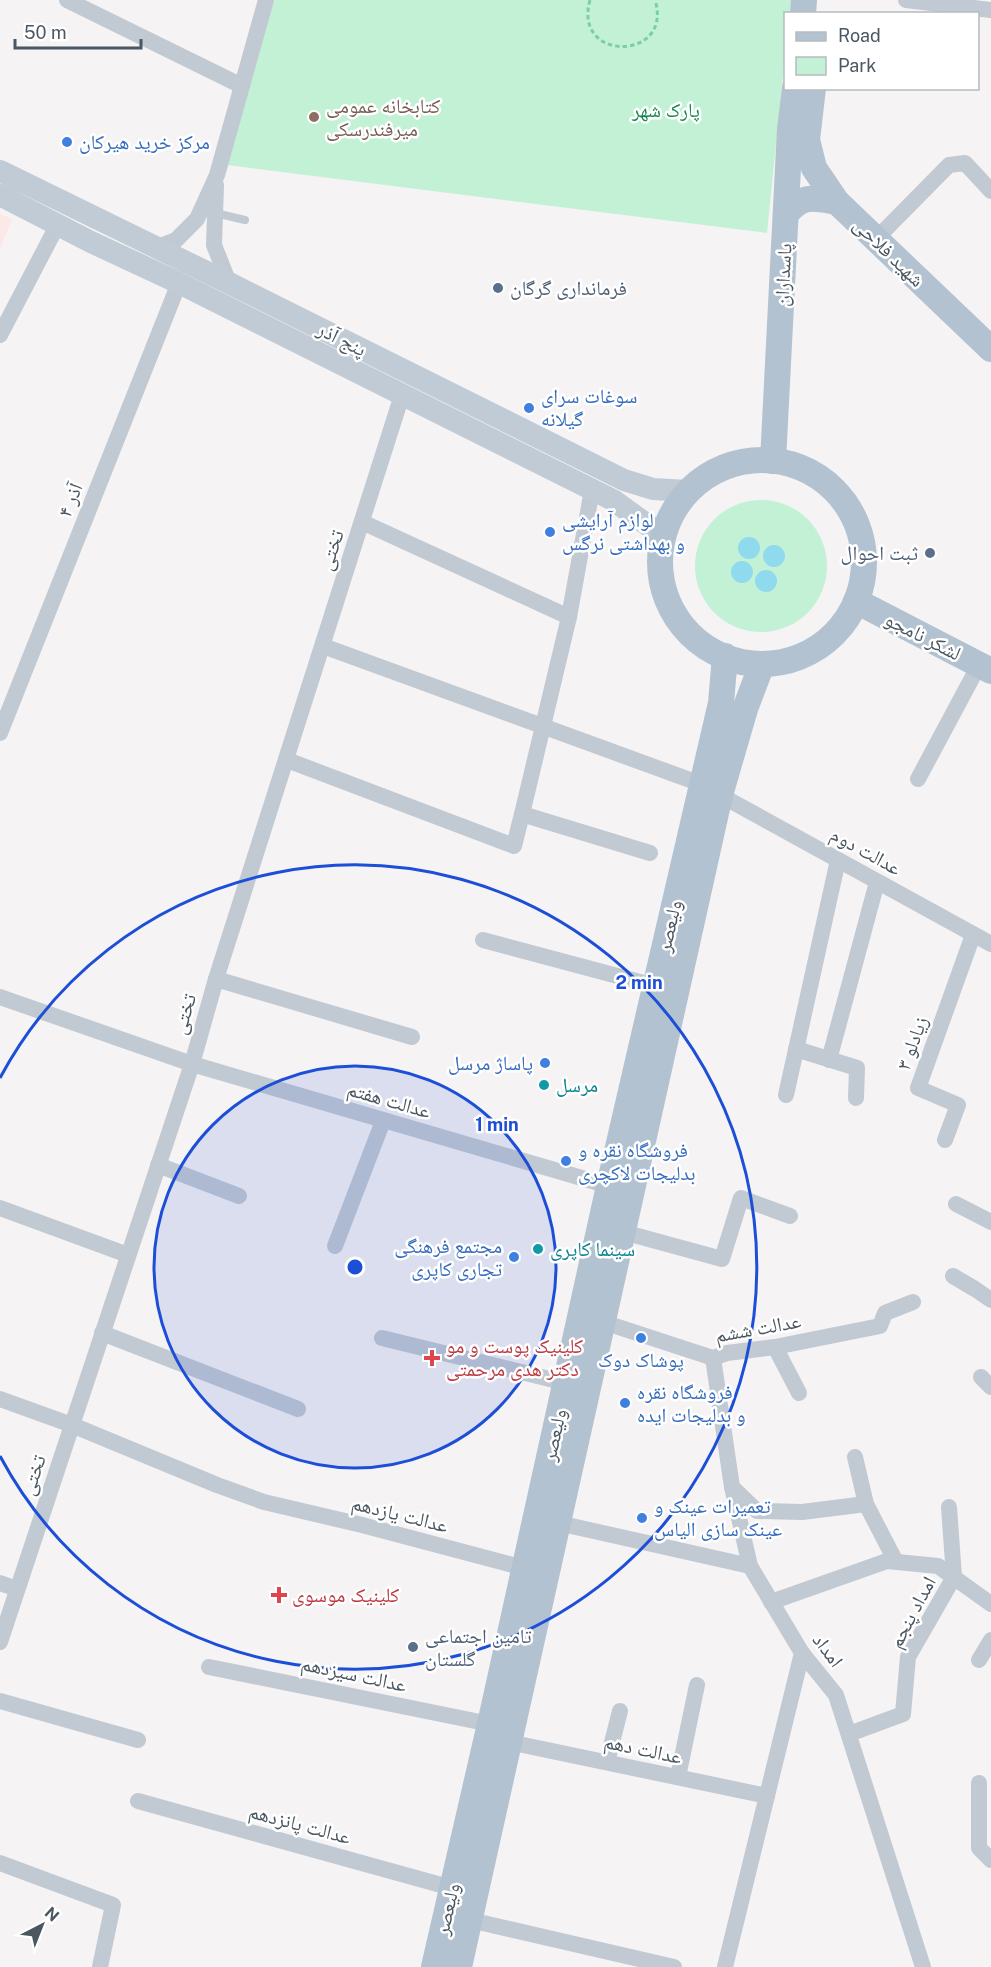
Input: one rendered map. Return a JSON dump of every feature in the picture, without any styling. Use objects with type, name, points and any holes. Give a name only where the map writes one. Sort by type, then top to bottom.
[{"type":"main road","name":"پاسداران","points":[[773,455],[790,129],[795,90]]},
{"type":"main road","name":"شهید فلاحی","points":[[813,90],[807,140],[814,168],[837,202],[990,345]]},
{"type":"main road","name":"پنج آذر","points":[[0,171],[624,480],[653,489],[688,491]]},
{"type":"main road","name":"پنج آذر","points":[[0,195],[613,500],[663,536]]},
{"type":"main road","points":[[786,214],[795,204],[803,200],[813,198],[837,202]]},
{"type":"main road","points":[[773,455],[821,479],[834,490],[849,511],[860,534],[863,551],[864,605],[824,643],[813,650],[789,660],[762,664],[749,663],[710,649],[691,634],[675,615],[668,601],[660,569],[663,536],[677,505],[688,491],[713,472],[773,455]]},
{"type":"main road","name":"لشکر نامجو","points":[[864,605],[985,668]]},
{"type":"main road","name":"ولیعصر","points":[[459,1967],[623,1232],[711,789],[725,656]]},
{"type":"main road","name":"ولیعصر","points":[[434,1967],[655,986],[711,789],[762,664]]},
{"type":"street","points":[[67,0],[242,86]]},
{"type":"street","points":[[156,248],[176,240],[197,219],[217,175],[266,0]]},
{"type":"street","points":[[906,0],[991,10]]},
{"type":"street","points":[[876,238],[949,165],[965,163],[991,191]]},
{"type":"street","points":[[217,175],[214,244],[229,283]]},
{"type":"street","points":[[0,335],[58,224]]},
{"type":"street","name":"آذر ۴","points":[[0,732],[179,283]]},
{"type":"street","name":"تختی","points":[[0,1642],[192,1064],[216,979],[402,395]]},
{"type":"street","points":[[286,760],[514,846],[569,617],[592,490]]},
{"type":"street","points":[[362,522],[569,617]]},
{"type":"street","name":"عدالت دوم","points":[[323,646],[711,789],[991,944]]},
{"type":"street","points":[[918,779],[985,668]]},
{"type":"street","points":[[522,814],[650,853]]},
{"type":"street","points":[[786,1095],[838,860]]},
{"type":"street","points":[[829,1060],[877,882]]},
{"type":"street","name":"زیادلو ۳","points":[[945,1140],[958,1105],[918,1088],[973,935]]},
{"type":"street","points":[[483,940],[655,986]]},
{"type":"street","points":[[216,979],[412,1037]]},
{"type":"street","name":"عدالت هفتم","points":[[0,997],[192,1064],[609,1186]]},
{"type":"street","points":[[796,1049],[857,1068],[856,1098]]},
{"type":"street","points":[[335,1246],[383,1121]]},
{"type":"street","points":[[158,1165],[239,1196]]},
{"type":"street","points":[[623,1232],[722,1259],[741,1198],[790,1216]]},
{"type":"street","points":[[956,1204],[991,1222]]},
{"type":"street","points":[[0,1208],[128,1255]]},
{"type":"street","points":[[953,1276],[991,1300]]},
{"type":"street","name":"عدالت ششم","points":[[603,1322],[713,1358],[727,1353],[775,1347],[880,1326],[885,1313],[913,1302]]},
{"type":"street","points":[[102,1333],[298,1409]]},
{"type":"street","points":[[382,1338],[566,1383]]},
{"type":"street","points":[[775,1347],[798,1393]]},
{"type":"street","name":"امداد","points":[[713,1358],[732,1487],[750,1566],[802,1653],[836,1695],[922,1967]]},
{"type":"street","name":"عدالت یازدهم","points":[[0,1399],[72,1425],[264,1502],[524,1568]]},
{"type":"street","points":[[855,1457],[866,1504],[892,1562]]},
{"type":"street","points":[[732,1487],[757,1511],[802,1512],[866,1504]]},
{"type":"street","name":"امداد پنجم","points":[[849,1734],[903,1714],[908,1658],[954,1577],[949,1507]]},
{"type":"street","points":[[558,1523],[750,1566]]},
{"type":"street","points":[[771,1602],[892,1562],[938,1566],[991,1604]]},
{"type":"street","points":[[0,1583],[17,1589]]},
{"type":"street","points":[[979,1660],[991,1640]]},
{"type":"street","points":[[725,1967],[802,1653]]},
{"type":"street","name":"عدالت سیزدهم","points":[[209,1667],[490,1724]]},
{"type":"street","points":[[678,1777],[697,1685]]},
{"type":"street","points":[[0,1701],[138,1740]]},
{"type":"street","points":[[607,1762],[620,1711]]},
{"type":"street","name":"عدالت دهم","points":[[509,1742],[768,1796]]},
{"type":"street","points":[[979,1783],[979,1848],[991,1860]]},
{"type":"street","name":"عدالت پانزدهم","points":[[138,1801],[452,1888]]},
{"type":"street","points":[[7,1865],[113,1905],[100,1967]]},
{"type":"street","points":[[470,1920],[674,1967]]},
{"type":"lane","points":[[215,213],[245,220]]},
{"type":"path","points":[[590,0],[588,10],[591,28],[603,42],[620,48],[638,44],[651,33],[657,15],[655,0]]},
{"type":"shaded area","points":[[0,214],[12,219],[0,249]]},
{"type":"green space","name":"پارک شهر","points":[[274,0],[792,0],[790,12],[784,12],[784,67],[767,233],[227,165]]},
{"type":"green space","points":[[761,500],[786,505],[808,519],[822,541],[827,566],[822,591],[808,613],[786,627],[761,632],[736,627],[714,613],[700,591],[695,566],[700,541],[714,519],[736,505]]},
{"type":"water","points":[[749,537],[757,540],[760,548],[757,556],[749,559],[741,556],[738,548],[741,540]]},
{"type":"water","points":[[774,545],[782,548],[785,556],[782,564],[774,567],[766,564],[763,556],[766,548]]},
{"type":"water","points":[[742,561],[750,564],[753,572],[750,580],[742,583],[734,580],[731,572],[734,564]]},
{"type":"water","points":[[766,570],[774,573],[777,581],[774,589],[766,592],[758,589],[755,581],[758,573]]},
{"type":"place","name":"کتابخانه عمومی میرفندرسکی","points":[[314,117]]},
{"type":"place","name":"مرکز خرید هیرکان","points":[[67,142]]},
{"type":"place","name":"فرمانداری گرگان","points":[[498,288]]},
{"type":"place","name":"سوغات سرای گیلانه","points":[[529,408]]},
{"type":"place","name":"لوازم آرایشی و بهداشتی نرگس","points":[[550,532]]},
{"type":"place","name":"ثبت احوال","points":[[930,553]]},
{"type":"place","name":"پاساژ مرسل","points":[[545,1063]]},
{"type":"place","name":"مرسل","points":[[544,1085]]},
{"type":"place","name":"فروشگاه نقره و بدلیجات لاکچری","points":[[566,1161]]},
{"type":"place","name":"سینما کاپری","points":[[538,1249]]},
{"type":"place","name":"مجتمع فرهنگی تجاری کاپری","points":[[514,1257]]},
{"type":"place","name":"پوشاک دوک","points":[[641,1338]]},
{"type":"place","name":"کلینیک پوست و مو دکتر هدی مرحمتی","points":[[432,1358]]},
{"type":"place","name":"فروشگاه نقره و بدلیجات ایده","points":[[625,1403]]},
{"type":"place","name":"تعمیرات عینک و عینک سازی الیاس","points":[[642,1518]]},
{"type":"place","name":"کلینیک موسوی","points":[[279,1595]]},
{"type":"place","name":"تامین اجتماعی گلستان","points":[[413,1647]]}]
